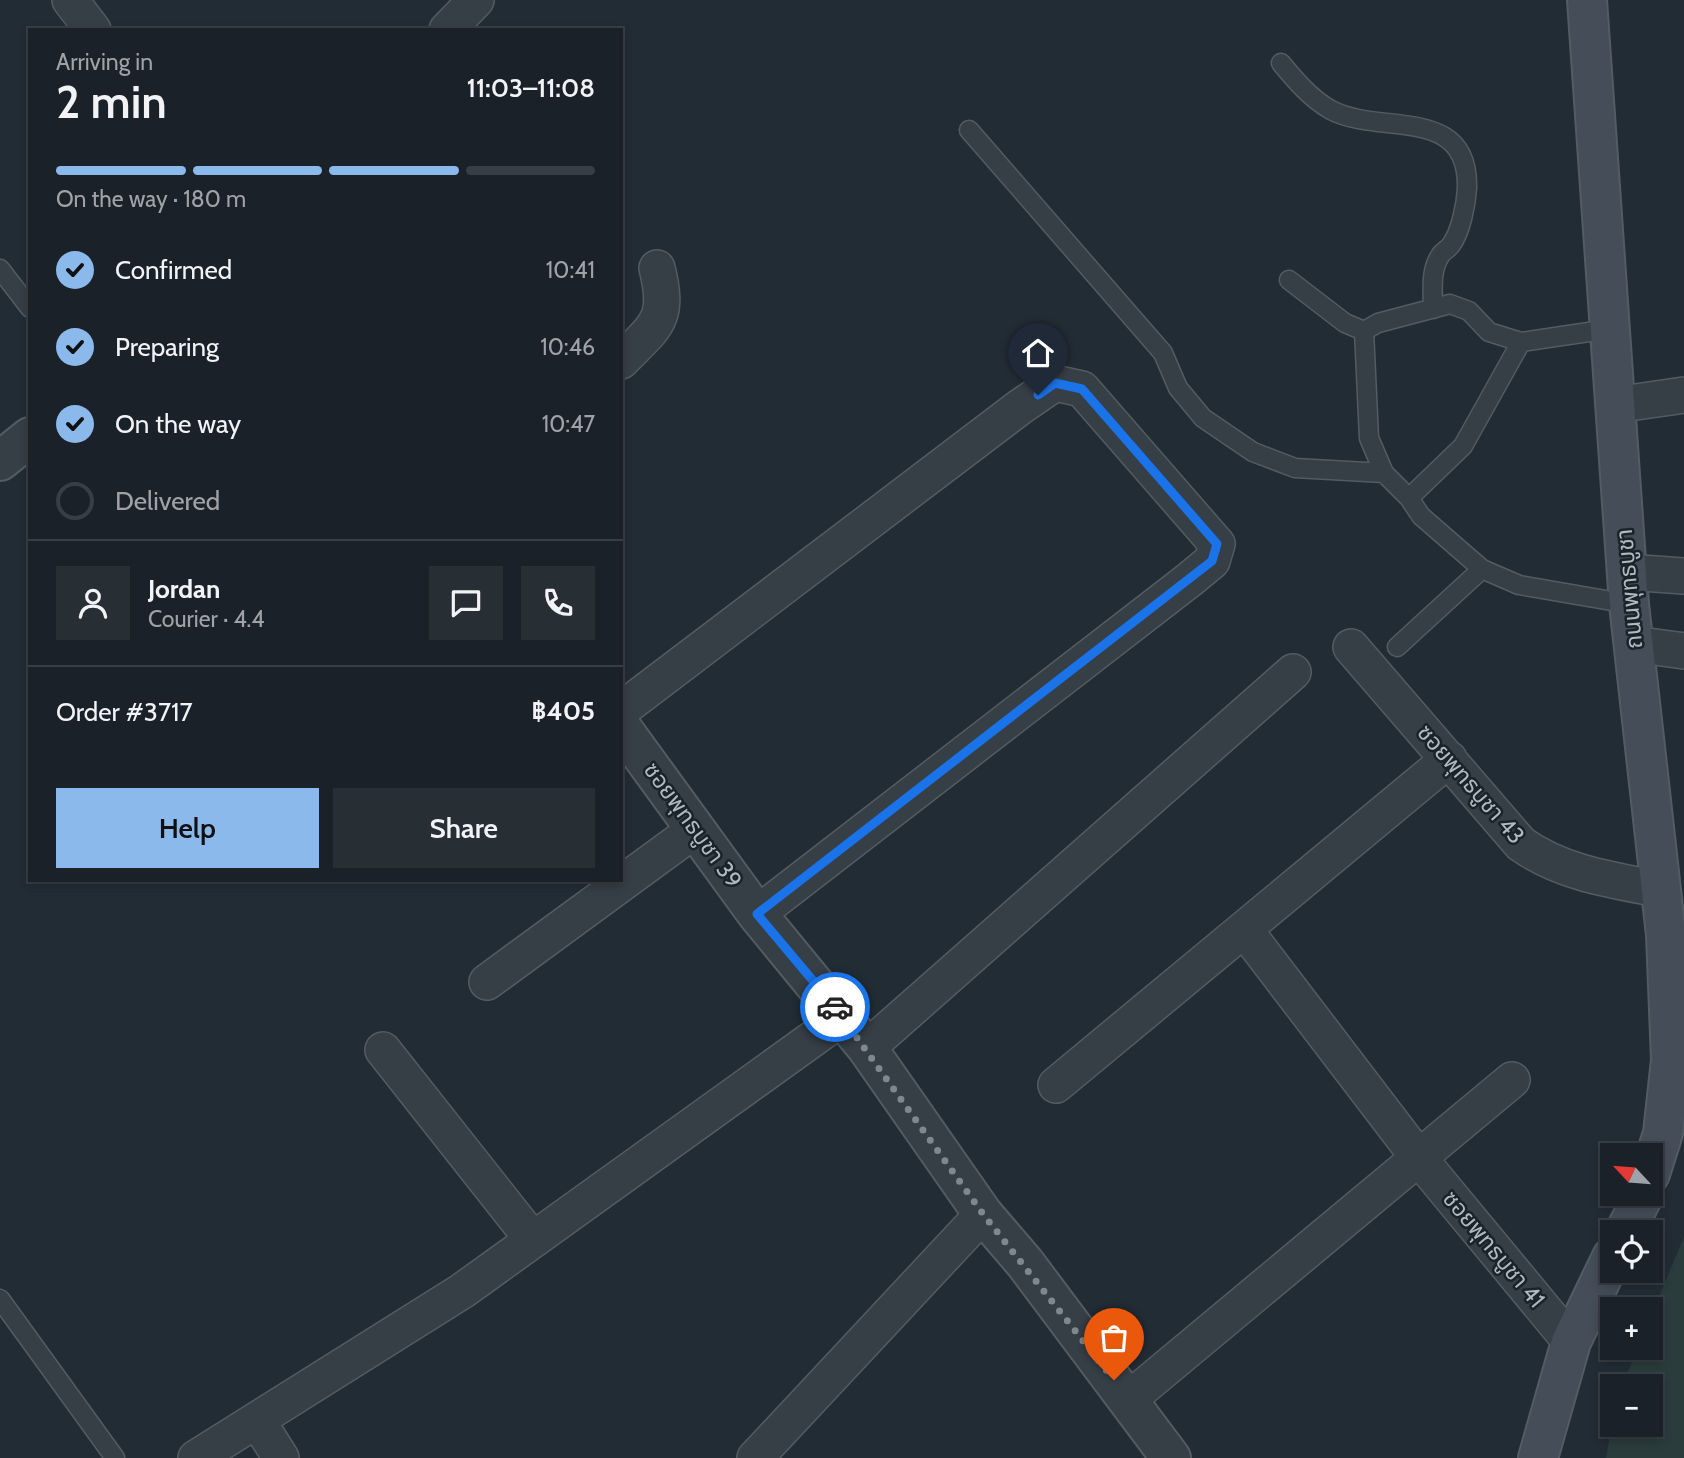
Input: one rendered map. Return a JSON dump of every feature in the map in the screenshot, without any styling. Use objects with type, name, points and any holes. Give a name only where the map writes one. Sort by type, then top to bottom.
[{"type":"main road","name":"ถนนพุทธบูชา","points":[[1587,0],[1633,644],[1659,889],[1675,934],[1671,1060],[1660,1143]]},
{"type":"main road","points":[[1538,1458],[1571,1342],[1600,1282]]},
{"type":"street","points":[[70,0],[91,28]]},
{"type":"street","points":[[449,28],[477,0]]},
{"type":"street","points":[[623,359],[659,321],[664,298],[657,268]]},
{"type":"street","points":[[623,708],[1055,383],[1082,389],[1217,544],[1212,561],[1189,580],[757,914]]},
{"type":"street","points":[[1615,405],[1684,395]]},
{"type":"street","points":[[0,461],[28,439]]},
{"type":"street","points":[[1628,588],[1684,576]]},
{"type":"street","points":[[1633,644],[1684,651]]},
{"type":"street","name":"ซอยพุทธบูชา 43","points":[[1351,647],[1521,844],[1537,856],[1587,875],[1659,889]]},
{"type":"street","points":[[867,1048],[1293,672]]},
{"type":"street","name":"ซอยพุทธบูชา 39","points":[[623,730],[757,914],[867,1048],[983,1214],[1129,1399],[1171,1458]]},
{"type":"street","points":[[1056,1084],[1449,760]]},
{"type":"street","points":[[487,982],[696,829]]},
{"type":"street","name":"ซอยพุทธบูชา 41","points":[[1244,929],[1418,1157],[1571,1342]]},
{"type":"street","points":[[196,1458],[462,1291],[843,1017]]},
{"type":"street","points":[[383,1050],[533,1240]]},
{"type":"street","points":[[1129,1399],[1513,1080]]},
{"type":"street","points":[[755,1458],[804,1402],[983,1214]]},
{"type":"street","points":[[257,1420],[281,1458]]},
{"type":"lane","points":[[1280,63],[1302,87],[1331,110],[1364,121],[1426,127],[1452,140],[1463,160],[1467,188],[1462,218],[1452,245],[1440,256],[1433,276],[1433,309]]},
{"type":"lane","points":[[970,130],[1163,353],[1178,388],[1203,418],[1253,452],[1295,468],[1384,473]]},
{"type":"lane","points":[[0,269],[28,305]]},
{"type":"lane","points":[[1289,280],[1345,323],[1364,331]]},
{"type":"lane","points":[[1364,331],[1378,323],[1450,304],[1469,312],[1489,332],[1521,342],[1609,329]]},
{"type":"lane","points":[[1364,331],[1369,438],[1384,473],[1409,498],[1421,516],[1482,569],[1519,585],[1628,588]]},
{"type":"lane","points":[[1409,498],[1463,446],[1521,342]]},
{"type":"lane","points":[[1397,647],[1482,569]]},
{"type":"lane","points":[[0,1299],[115,1458]]},
{"type":"shaded area","points":[[1684,1237],[1684,1458],[1606,1458],[1610,1437],[1663,1437],[1663,1374],[1627,1374],[1633,1360],[1663,1360],[1663,1297],[1659,1297]]},
{"type":"way so far","points":[[835,1007],[867,1048],[983,1214],[1114,1380]]},
{"type":"route","points":[[835,1007],[757,914],[1212,561],[1217,544],[1082,389],[1055,383],[1038,395]]}]
